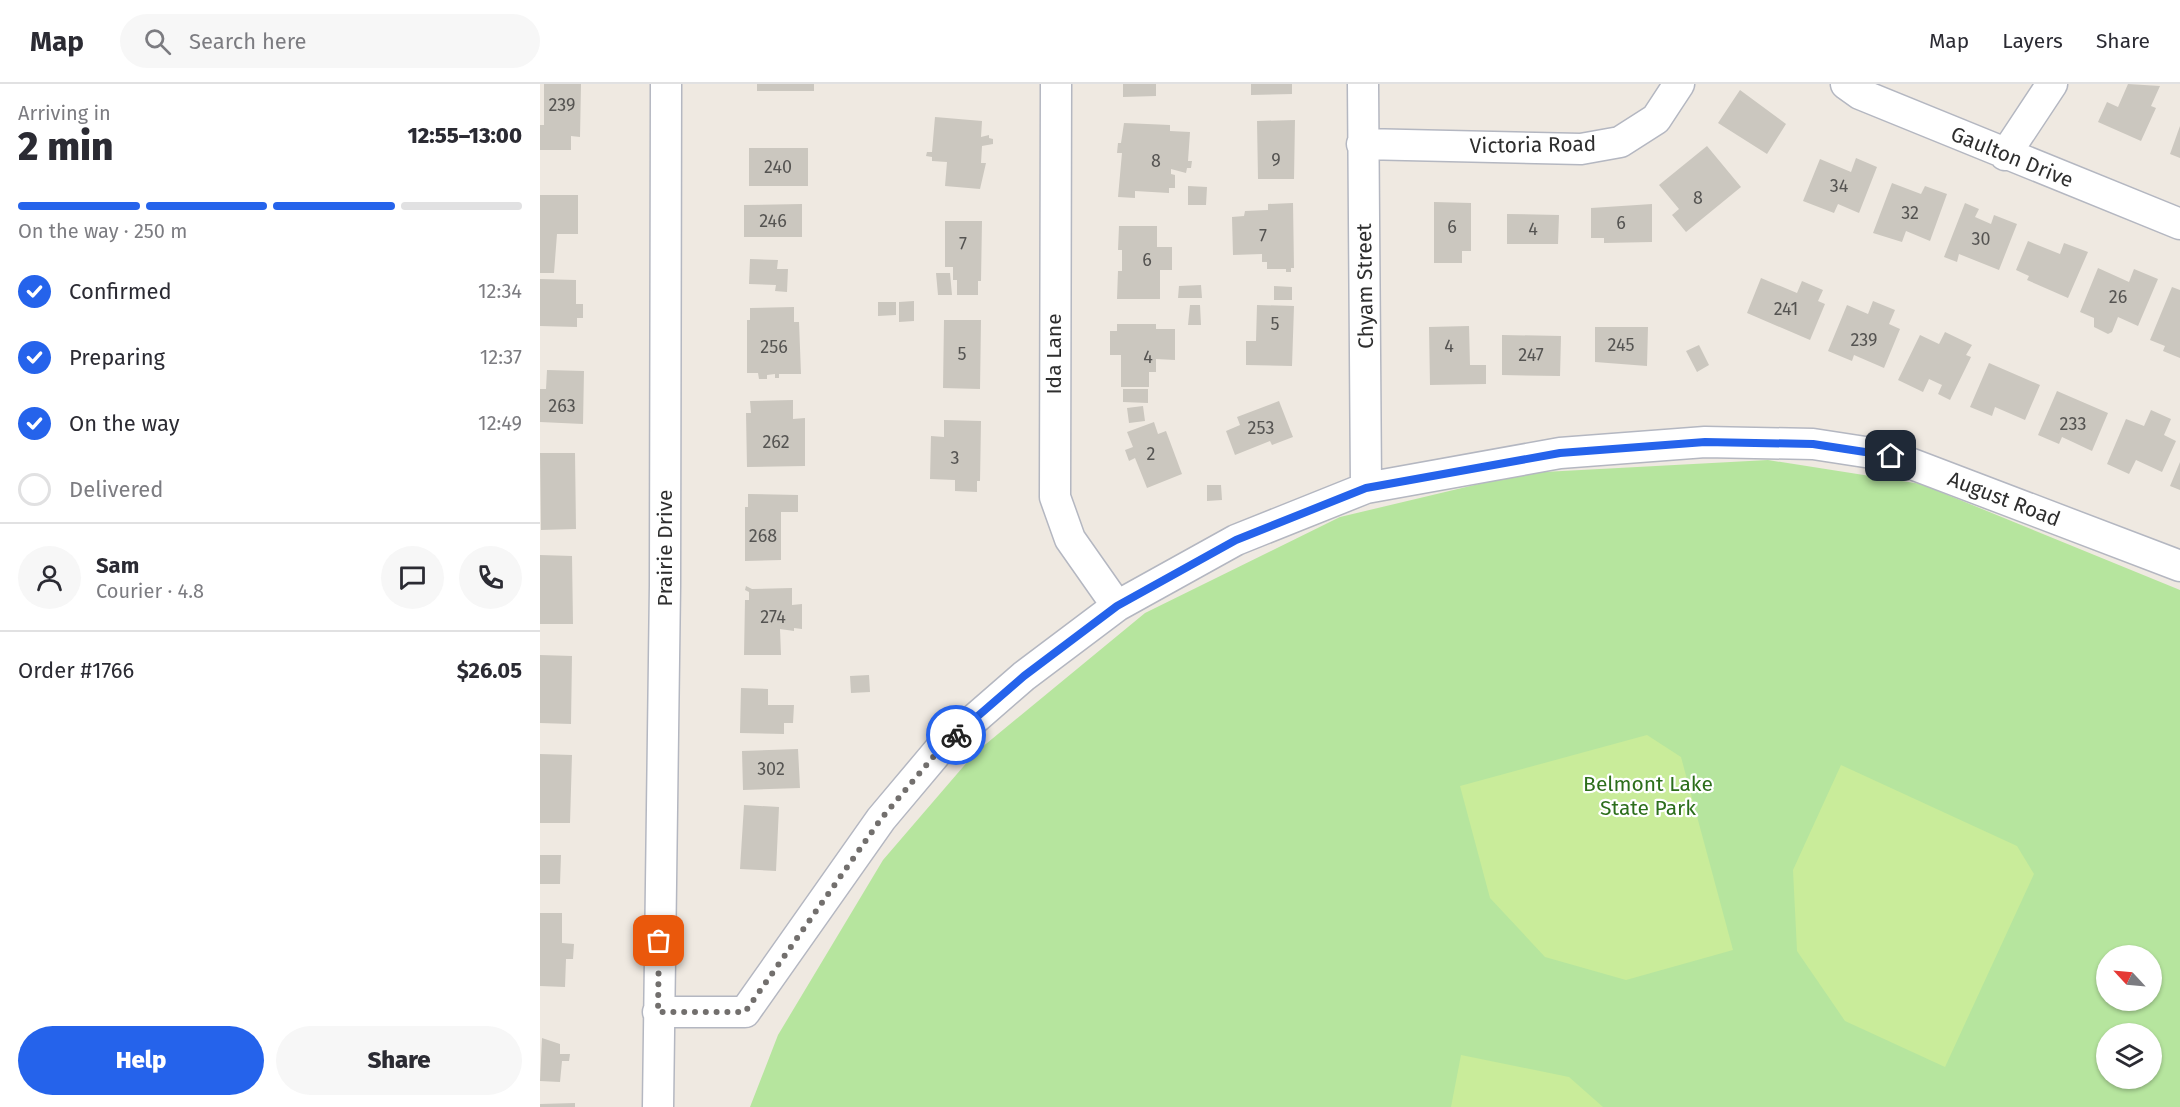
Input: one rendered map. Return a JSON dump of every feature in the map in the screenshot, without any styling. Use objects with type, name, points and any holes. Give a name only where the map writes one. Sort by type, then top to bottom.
[{"type":"street","name":"Prairie Drive","points":[[658,1012],[665,585],[666,84]]},
{"type":"street","name":"Ida Lane","points":[[1056,84],[1055,497],[1070,539],[1117,606]]},
{"type":"street","name":"Chyam Street","points":[[1363,84],[1366,488]]},
{"type":"street","name":"Victoria Road","points":[[1362,144],[1581,149],[1620,142],[1656,118],[1679,84]]},
{"type":"street","name":"Gaulton Drive","points":[[1846,84],[1860,94],[2005,155],[2180,224]]},
{"type":"street","points":[[2005,155],[2052,84]]},
{"type":"street","name":"August Road","points":[[658,1012],[745,1012],[881,819],[939,750],[1024,676],[1117,606],[1236,540],[1366,488],[1560,453],[1705,442],[1813,444],[1891,456],[2180,566]]},
{"type":"street","points":[[658,1012],[658,1107]]},
{"type":"green space","name":"Belmont Lake State Park","points":[[1768,460],[1921,484],[2180,590],[2180,1107],[750,1107],[778,1035],[883,860],[975,753],[1145,613],[1340,517],[1525,473]]},
{"type":"green space","points":[[1647,735],[1681,757],[1733,950],[1626,980],[1545,957],[1490,898],[1460,786]]},
{"type":"green space","points":[[1841,765],[2017,846],[2034,874],[1945,1067],[1845,1021],[1797,951],[1793,870]]},
{"type":"green space","points":[[1461,1055],[1569,1077],[1603,1107],[1451,1107]]},
{"type":"building","points":[[544,84],[581,84],[580,137],[571,136],[571,150],[540,150],[540,125],[544,125]]},
{"type":"building","points":[[757,84],[814,84],[814,91],[757,91]]},
{"type":"building","points":[[1123,84],[1156,84],[1156,96],[1123,97]]},
{"type":"building","points":[[1251,84],[1292,84],[1292,94],[1251,95]]},
{"type":"building","points":[[2128,84],[2160,86],[2151,106],[2156,108],[2141,141],[2098,122],[2107,102],[2118,107]]},
{"type":"building","points":[[1740,90],[1786,124],[1767,154],[1718,123]]},
{"type":"building","points":[[935,117],[982,121],[981,137],[989,135],[989,138],[993,139],[993,144],[982,146],[981,163],[986,163],[980,189],[945,186],[947,162],[932,161],[932,157],[926,156],[927,152],[932,152]]},
{"type":"building","points":[[1295,120],[1294,179],[1258,179],[1257,121]]},
{"type":"building","points":[[1124,123],[1170,125],[1170,131],[1190,132],[1188,161],[1192,161],[1191,168],[1187,168],[1186,173],[1171,169],[1171,174],[1175,175],[1175,188],[1169,188],[1169,193],[1135,191],[1135,198],[1118,197],[1122,153],[1117,153]]},
{"type":"building","points":[[2180,126],[2180,158],[2170,154]]},
{"type":"building","points":[[1707,146],[1741,187],[1686,232],[1672,215],[1679,209],[1659,185]]},
{"type":"building","points":[[749,148],[808,148],[808,186],[749,186]]},
{"type":"building","points":[[1856,158],[1877,167],[1859,213],[1838,204],[1834,213],[1803,201],[1820,159],[1851,172]]},
{"type":"building","points":[[1892,183],[1921,194],[1925,186],[1947,194],[1930,241],[1906,231],[1902,242],[1873,233]]},
{"type":"building","points":[[1188,186],[1207,187],[1206,205],[1188,205]]},
{"type":"building","points":[[540,195],[578,195],[578,234],[557,234],[554,273],[540,273]]},
{"type":"building","points":[[1434,202],[1471,203],[1471,251],[1462,251],[1462,263],[1434,263]]},
{"type":"building","points":[[1293,203],[1294,268],[1291,268],[1291,272],[1286,272],[1286,269],[1267,269],[1267,262],[1262,262],[1262,254],[1233,255],[1232,217],[1244,216],[1245,211],[1268,210],[1268,204]]},
{"type":"building","points":[[1965,203],[1979,209],[1975,217],[1991,224],[1994,215],[2017,224],[1999,270],[1959,254],[1957,262],[1944,257]]},
{"type":"building","points":[[802,204],[802,237],[744,237],[744,205]]},
{"type":"building","points":[[1652,204],[1652,242],[1604,243],[1604,238],[1591,238],[1591,208]]},
{"type":"building","points":[[1507,214],[1559,215],[1558,244],[1507,244]]},
{"type":"building","points":[[945,221],[982,221],[981,281],[978,281],[978,295],[957,295],[957,280],[953,280],[953,267],[945,267]]},
{"type":"building","points":[[1119,226],[1157,226],[1157,247],[1172,247],[1172,270],[1160,270],[1160,299],[1117,299],[1118,271],[1122,271],[1122,250],[1118,250]]},
{"type":"building","points":[[2028,241],[2060,254],[2064,243],[2088,252],[2068,298],[2027,280],[2029,276],[2016,270]]},
{"type":"building","points":[[750,259],[778,260],[777,269],[788,269],[787,292],[775,291],[776,285],[749,284]]},
{"type":"building","points":[[2098,268],[2129,282],[2134,269],[2158,279],[2138,326],[2118,317],[2112,332],[2108,334],[2094,327],[2094,318],[2080,312]]},
{"type":"building","points":[[936,273],[950,273],[952,295],[938,295]]},
{"type":"building","points":[[1761,278],[1797,293],[1802,281],[1823,290],[1818,301],[1825,304],[1810,340],[1747,313]]},
{"type":"building","points":[[540,279],[576,280],[576,304],[583,304],[583,318],[577,318],[577,327],[540,326]]},
{"type":"building","points":[[1201,285],[1202,298],[1178,298],[1179,286]]},
{"type":"building","points":[[1274,286],[1292,287],[1292,300],[1274,300]]},
{"type":"building","points":[[2172,287],[2180,290],[2180,358],[2163,351],[2165,346],[2150,340]]},
{"type":"building","points":[[914,301],[914,321],[899,322],[899,302]]},
{"type":"building","points":[[1873,301],[1895,310],[1889,324],[1900,329],[1884,368],[1854,355],[1852,361],[1828,351],[1847,305],[1868,314]]},
{"type":"building","points":[[878,302],[896,302],[896,315],[878,316]]},
{"type":"building","points":[[1190,305],[1200,305],[1201,325],[1188,325]]},
{"type":"building","points":[[1257,305],[1294,306],[1292,366],[1246,365],[1246,341],[1256,341]]},
{"type":"building","points":[[794,307],[794,322],[799,322],[801,374],[779,374],[779,378],[775,378],[775,374],[767,375],[767,379],[759,379],[758,373],[747,373],[747,320],[750,320],[750,308]]},
{"type":"building","points":[[944,320],[981,320],[980,389],[943,388]]},
{"type":"building","points":[[1117,324],[1156,324],[1156,329],[1175,329],[1175,360],[1156,359],[1156,372],[1149,372],[1149,387],[1121,387],[1121,355],[1110,355],[1110,331],[1117,331]]},
{"type":"building","points":[[1469,326],[1470,365],[1486,365],[1486,384],[1430,385],[1429,327]]},
{"type":"building","points":[[1595,327],[1648,327],[1647,366],[1595,362]]},
{"type":"building","points":[[1945,332],[1972,345],[1966,355],[1971,357],[1950,400],[1938,394],[1942,385],[1929,379],[1923,392],[1898,380],[1920,335],[1939,344]]},
{"type":"building","points":[[1502,335],[1561,336],[1560,376],[1502,375]]},
{"type":"building","points":[[1699,345],[1709,365],[1697,372],[1686,351]]},
{"type":"building","points":[[1989,363],[2040,385],[2025,420],[1995,407],[1992,416],[1970,407]]},
{"type":"building","points":[[547,370],[584,371],[583,424],[540,422],[540,389],[546,389]]},
{"type":"building","points":[[1123,389],[1148,389],[1148,403],[1123,402]]},
{"type":"building","points":[[2057,391],[2108,413],[2092,451],[2062,437],[2059,444],[2038,435]]},
{"type":"building","points":[[793,400],[793,419],[805,418],[805,466],[747,467],[746,413],[751,413],[750,401]]},
{"type":"building","points":[[1279,401],[1293,437],[1272,445],[1270,441],[1235,455],[1226,431],[1240,425],[1237,417]]},
{"type":"building","points":[[1143,406],[1145,421],[1129,423],[1127,408]]},
{"type":"building","points":[[2151,410],[2171,419],[2164,435],[2176,441],[2162,472],[2136,460],[2129,474],[2107,464],[2126,419],[2144,426]]},
{"type":"building","points":[[944,420],[981,421],[980,481],[977,481],[977,492],[955,491],[955,480],[930,479],[931,436],[944,437]]},
{"type":"building","points":[[1154,422],[1158,434],[1166,431],[1182,474],[1147,488],[1135,458],[1129,461],[1125,450],[1133,447],[1127,432]]},
{"type":"building","points":[[540,453],[575,453],[576,529],[541,530]]},
{"type":"building","points":[[2180,462],[2180,490],[2170,486]]},
{"type":"building","points":[[1207,485],[1221,485],[1222,500],[1207,501]]},
{"type":"building","points":[[748,494],[798,495],[798,512],[781,512],[781,560],[745,561],[745,507],[748,507]]},
{"type":"building","points":[[540,555],[572,556],[573,624],[540,624]]},
{"type":"building","points":[[746,586],[752,589],[792,588],[792,605],[802,604],[802,629],[794,628],[794,631],[780,629],[781,655],[744,655],[745,600],[749,600],[749,592],[745,590]]},
{"type":"building","points":[[540,655],[572,656],[571,724],[540,723]]},
{"type":"building","points":[[869,675],[870,692],[851,693],[850,676]]},
{"type":"building","points":[[741,688],[768,689],[768,705],[794,705],[793,723],[784,723],[784,734],[740,733]]},
{"type":"building","points":[[798,749],[800,788],[743,790],[742,751]]},
{"type":"building","points":[[540,754],[572,755],[570,823],[540,823]]},
{"type":"building","points":[[744,805],[779,807],[776,871],[740,869]]},
{"type":"building","points":[[540,855],[561,855],[560,884],[540,884]]},
{"type":"building","points":[[540,913],[562,913],[562,943],[574,944],[573,959],[566,959],[565,987],[540,986]]},
{"type":"building","points":[[542,1038],[560,1044],[560,1054],[570,1054],[569,1061],[562,1061],[560,1082],[540,1081]]},
{"type":"building","points":[[575,1103],[575,1107],[540,1107],[540,1104]]},
{"type":"way so far","points":[[659,941],[658,1012],[745,1012],[881,819],[939,750],[956,735]]},
{"type":"route","points":[[956,735],[1024,676],[1117,606],[1236,540],[1366,488],[1560,453],[1705,442],[1813,444],[1891,456]]}]
